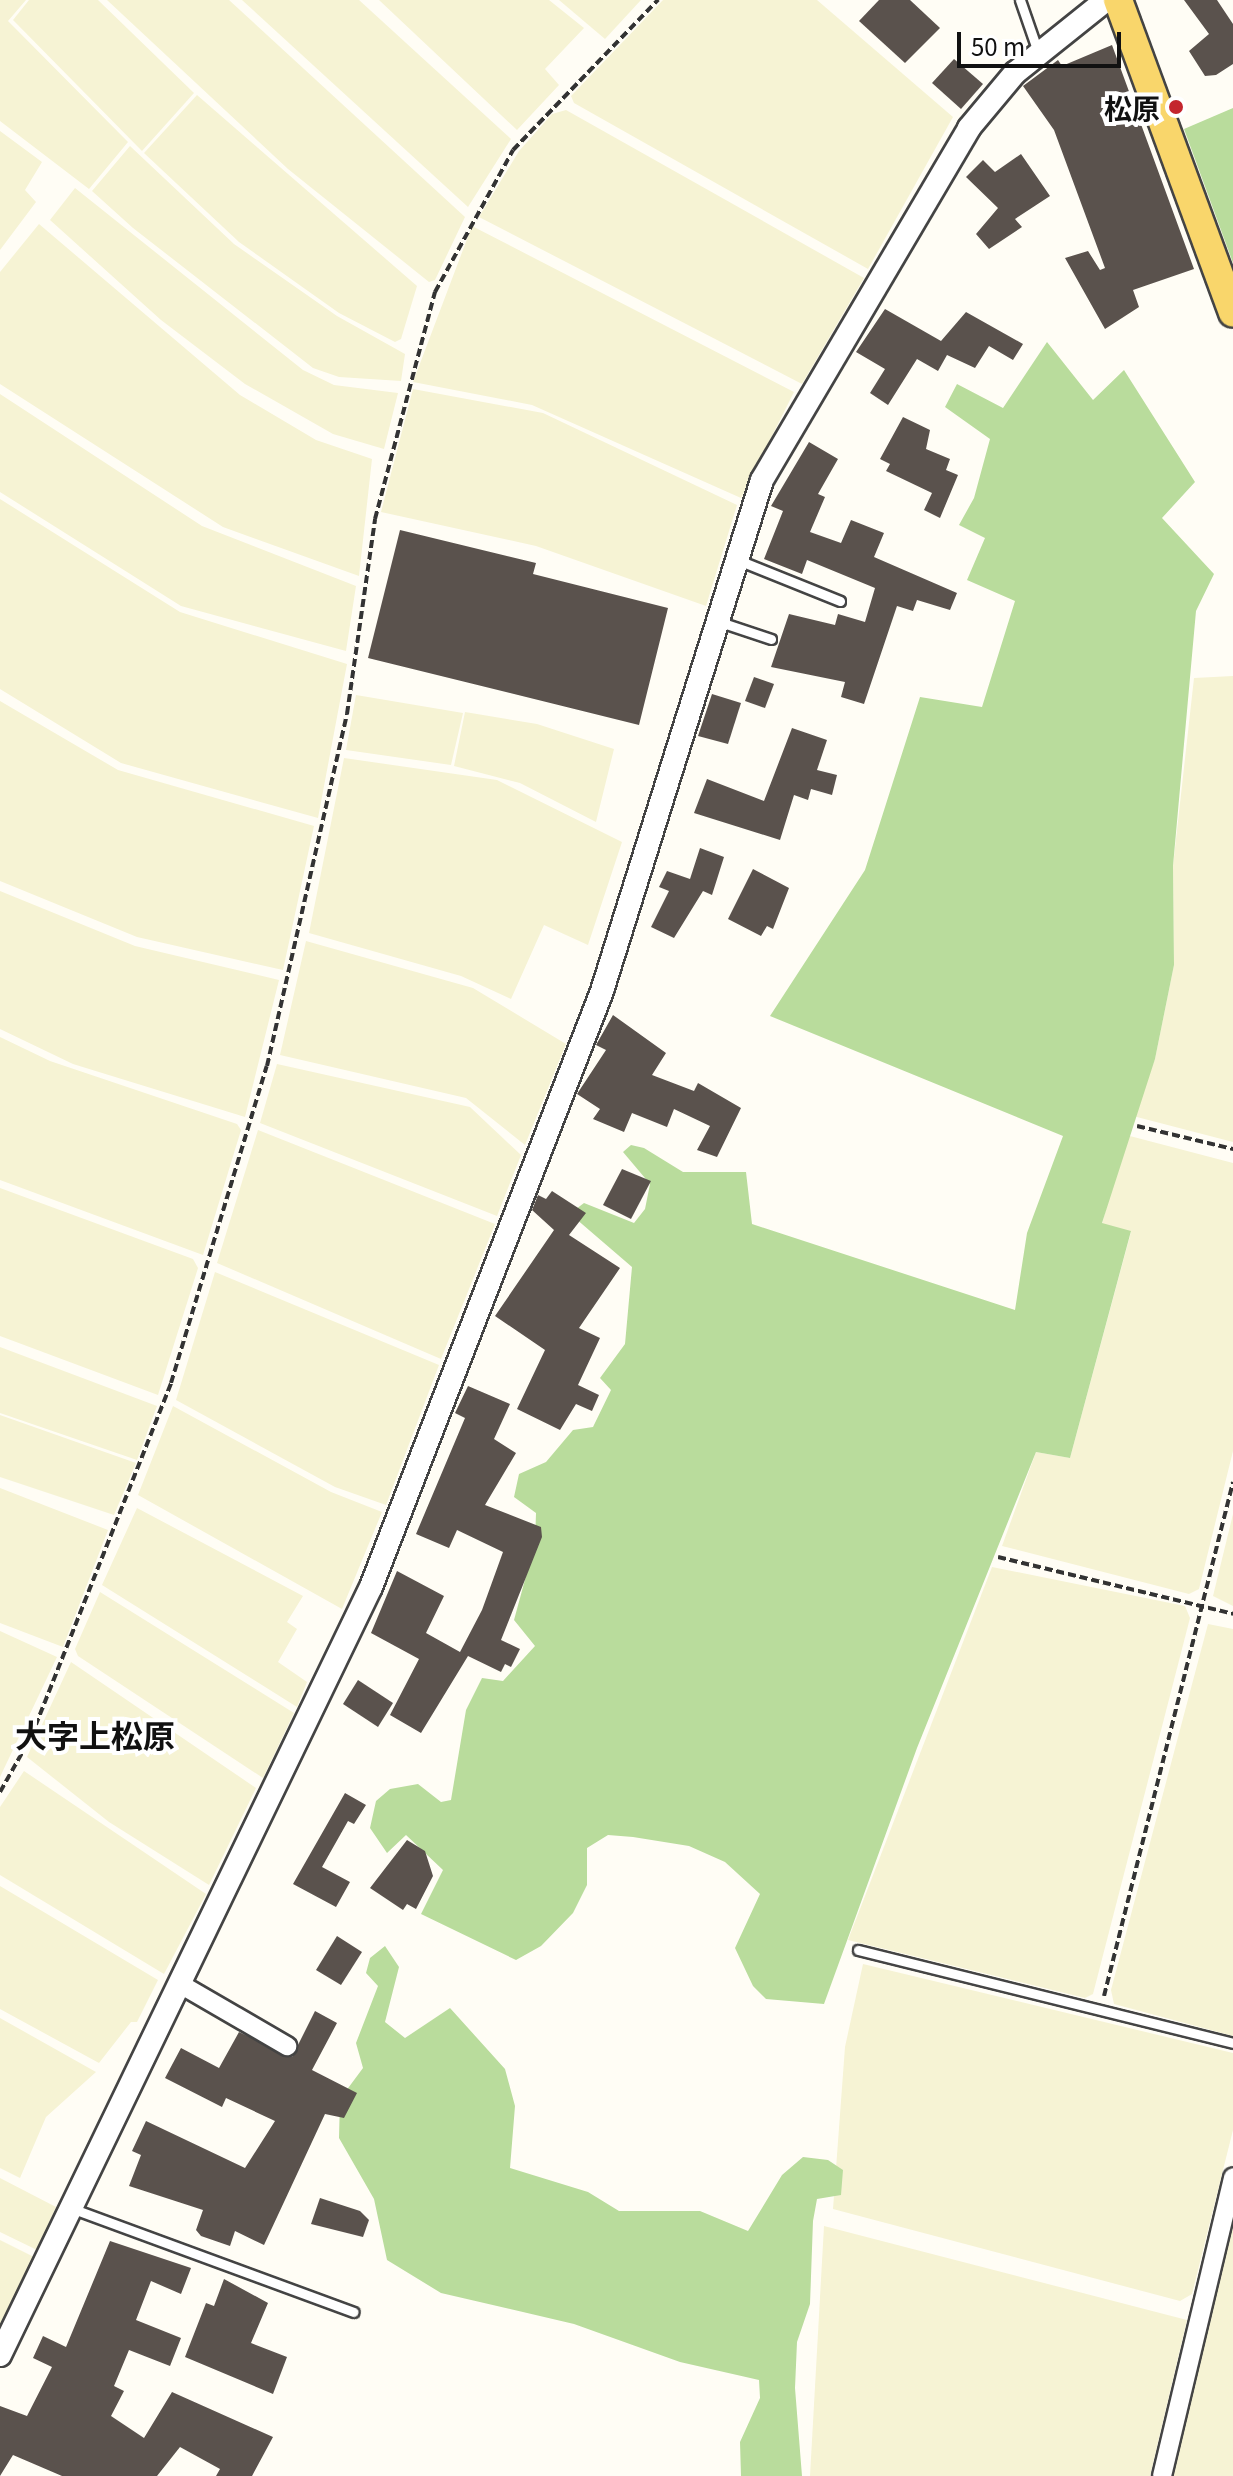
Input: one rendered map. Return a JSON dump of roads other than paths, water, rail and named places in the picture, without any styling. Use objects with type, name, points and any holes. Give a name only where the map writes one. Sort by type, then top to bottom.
[{"type":"main road","points":[[1118,0],[1233,312]]},
{"type":"street","points":[[0,2355],[371,1587],[602,991],[715,620],[762,480],[922,204],[994,96],[1038,52],[1106,0]]},
{"type":"street","points":[[180,1984],[287,2046]]},
{"type":"street","points":[[1162,2476],[1233,2177]]},
{"type":"lane","points":[[1020,0],[1038,52]]},
{"type":"lane","points":[[735,559],[840,601]]},
{"type":"lane","points":[[715,620],[771,639]]},
{"type":"lane","points":[[858,1950],[1233,2043]]},
{"type":"lane","points":[[71,2208],[353,2312]]},
{"type":"place","name":"松原","points":[[1176,107]]},
{"type":"district","name":"大字上松原","points":[[95,1734]]}]
